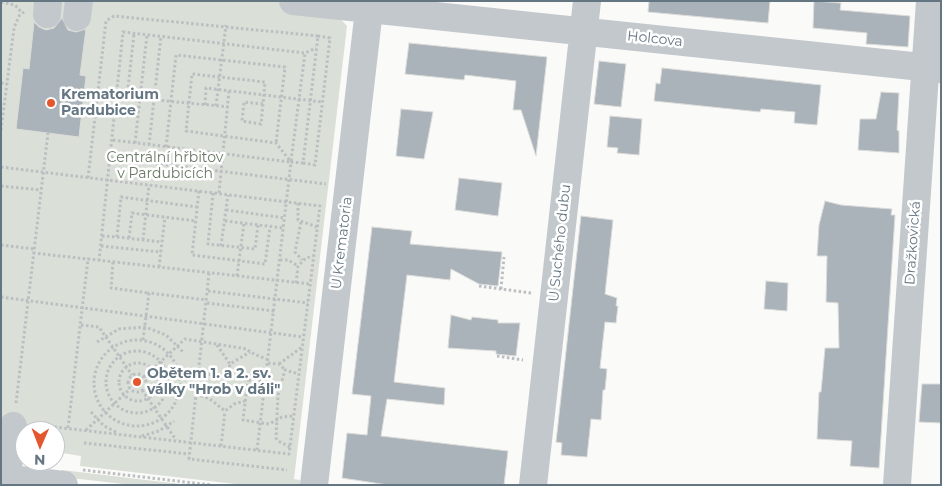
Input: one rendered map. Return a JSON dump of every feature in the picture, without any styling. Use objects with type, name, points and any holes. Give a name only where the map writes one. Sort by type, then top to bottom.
[{"type":"street","name":"Holcova","points":[[293,1],[369,6],[583,32],[933,68]]},
{"type":"street","name":"U Suchého dubu","points":[[533,485],[587,1]]},
{"type":"street","name":"Dražkovická","points":[[897,485],[933,68],[930,1]]},
{"type":"street","name":"U Krematoria","points":[[314,485],[369,6]]},
{"type":"street","points":[[13,424],[5,480],[70,477]]},
{"type":"path","points":[[1,2],[39,9]]},
{"type":"path","points":[[1,130],[15,21],[39,9]]},
{"type":"path","points":[[88,178],[106,21],[114,16],[226,25],[330,38],[315,165],[113,140]]},
{"type":"path","points":[[216,106],[226,25]]},
{"type":"path","points":[[99,261],[112,158],[123,32],[305,53],[316,48]]},
{"type":"path","points":[[127,97],[134,34]]},
{"type":"path","points":[[135,143],[147,35]]},
{"type":"path","points":[[149,145],[161,36]]},
{"type":"path","points":[[303,163],[318,36]]},
{"type":"path","points":[[257,450],[305,53]]},
{"type":"path","points":[[166,147],[176,55],[285,67],[276,143]]},
{"type":"path","points":[[263,104],[244,102],[242,122],[261,124],[264,95],[265,82],[192,74],[186,131],[276,143],[291,162]]},
{"type":"path","points":[[1,83],[7,84]]},
{"type":"path","points":[[204,105],[206,88],[322,102]]},
{"type":"path","points":[[218,194],[229,91]]},
{"type":"path","points":[[97,94],[228,107]]},
{"type":"path","points":[[1,167],[43,172],[88,178],[199,191],[218,194],[320,206],[289,454],[68,428],[13,424],[33,251],[41,190],[43,172],[48,134]]},
{"type":"path","points":[[112,158],[326,184]]},
{"type":"path","points":[[143,240],[149,185]]},
{"type":"path","points":[[1,186],[41,190]]},
{"type":"path","points":[[199,191],[192,255],[265,264],[270,227]]},
{"type":"path","points":[[213,193],[208,244],[255,249],[258,225]]},
{"type":"path","points":[[221,246],[228,195]]},
{"type":"path","points":[[117,237],[121,197],[197,207]]},
{"type":"path","points":[[298,203],[297,217],[300,222],[295,252],[302,260]]},
{"type":"path","points":[[226,210],[285,218]]},
{"type":"path","points":[[129,238],[132,213],[196,221]]},
{"type":"path","points":[[159,267],[164,217]]},
{"type":"path","points":[[225,221],[284,228]]},
{"type":"path","points":[[300,222],[317,227]]},
{"type":"path","points":[[237,276],[244,223]]},
{"type":"path","points":[[102,236],[162,242]]},
{"type":"path","points":[[1,245],[99,261],[310,284]]},
{"type":"path","points":[[101,246],[161,252]]},
{"type":"path","points":[[296,283],[298,266],[302,260],[314,256]]},
{"type":"path","points":[[501,289],[504,257]]},
{"type":"path","points":[[68,428],[88,259]]},
{"type":"path","points":[[280,260],[288,260],[298,266]]},
{"type":"path","points":[[113,262],[110,288],[274,311]]},
{"type":"path","points":[[210,273],[189,459],[287,470]]},
{"type":"path","points":[[479,286],[554,296]]},
{"type":"path","points":[[208,290],[308,303]]},
{"type":"path","points":[[143,340],[149,293]]},
{"type":"path","points":[[1,297],[304,337]]},
{"type":"path","points":[[81,325],[99,328],[132,375]]},
{"type":"path","points":[[97,342],[104,336],[127,327],[145,327],[166,335],[184,353]]},
{"type":"path","points":[[144,376],[185,339],[247,349],[268,362],[279,364],[285,370],[299,374]]},
{"type":"path","points":[[143,340],[157,345],[169,354],[178,369],[180,388],[174,405],[161,418],[148,424],[132,425],[118,421],[105,412],[96,396],[94,378],[100,361],[113,348],[126,341],[143,340]]},
{"type":"path","points":[[217,345],[230,364],[228,377]]},
{"type":"path","points":[[279,364],[302,347]]},
{"type":"path","points":[[137,351],[150,354],[160,362],[167,375],[168,382],[164,397],[154,408],[134,413],[115,403],[107,391],[107,376],[114,362],[119,357],[137,351]]},
{"type":"path","points":[[230,364],[250,352]]},
{"type":"path","points":[[139,364],[152,370],[156,378],[156,387],[148,399],[138,402],[124,395],[119,381],[126,367],[139,364]]},
{"type":"path","points":[[285,370],[278,395],[278,441],[290,447]]},
{"type":"path","points":[[137,373],[144,376],[146,382],[142,390],[136,392],[130,389],[128,383],[132,375],[137,373]]},
{"type":"path","points":[[199,373],[266,382]]},
{"type":"path","points":[[248,379],[244,420],[269,424],[294,416]]},
{"type":"path","points":[[85,430],[130,389]]},
{"type":"path","points":[[142,390],[177,441]]},
{"type":"path","points":[[196,394],[210,399],[225,411]]},
{"type":"path","points":[[225,411],[245,401]]},
{"type":"path","points":[[221,446],[225,411]]},
{"type":"path","points":[[91,412],[97,420],[112,431],[123,434]]},
{"type":"path","points":[[139,437],[167,427],[174,421]]},
{"type":"path","points":[[84,443],[189,454]]},
{"type":"path","points":[[70,477],[211,485]]},
{"type":"green space","name":"Centrální hřbitov v Pardubicích","points":[[1,1],[338,1],[337,15],[347,26],[294,479],[300,480],[300,485],[244,485],[80,466],[81,456],[65,454],[65,421],[15,421],[15,426],[1,424]]},
{"type":"green space","points":[[65,470],[188,485],[133,485],[61,477],[62,471]]},
{"type":"building","points":[[649,1],[770,1],[768,23],[648,12]]},
{"type":"building","points":[[814,1],[841,3],[840,10],[910,16],[908,47],[866,44],[867,33],[813,28]]},
{"type":"building","name":"Krematorium Pardubice","points":[[62,18],[68,30],[76,32],[86,29],[80,75],[86,76],[79,137],[16,129],[23,68],[29,69],[34,22],[46,30],[54,28]]},
{"type":"building","points":[[409,43],[547,57],[536,156],[521,110],[513,110],[516,81],[465,75],[464,80],[405,74]]},
{"type":"building","points":[[599,61],[626,64],[621,107],[594,104]]},
{"type":"building","points":[[662,68],[821,85],[817,125],[794,123],[795,112],[761,109],[760,112],[654,101],[656,83],[660,84]]},
{"type":"building","points":[[881,92],[899,93],[897,130],[899,131],[899,153],[858,150],[860,119],[876,119]]},
{"type":"building","points":[[401,109],[433,112],[424,159],[396,156]]},
{"type":"building","points":[[610,116],[642,119],[639,155],[617,153],[618,148],[607,147]]},
{"type":"building","points":[[459,178],[502,183],[498,216],[455,210]]},
{"type":"building","points":[[825,201],[841,205],[892,209],[891,215],[895,215],[879,468],[850,466],[852,441],[817,439],[819,392],[821,392],[825,348],[839,348],[838,303],[826,302],[827,256],[817,256],[819,225]]},
{"type":"building","points":[[581,216],[613,220],[605,294],[617,298],[616,306],[618,306],[616,323],[605,322],[600,368],[607,369],[605,390],[603,390],[601,420],[591,419],[587,457],[561,455],[562,443],[556,442]]},
{"type":"building","points":[[372,227],[412,231],[410,244],[502,252],[498,286],[479,284],[451,269],[450,280],[407,275],[394,382],[445,388],[444,405],[387,399],[381,436],[508,451],[504,485],[388,485],[342,478],[347,433],[367,435],[371,396],[352,394]]},
{"type":"building","points":[[766,281],[788,283],[787,311],[764,309]]},
{"type":"building","points":[[451,315],[471,320],[472,317],[498,320],[498,323],[520,323],[516,356],[496,354],[496,351],[448,348]]},
{"type":"building","points":[[922,384],[941,384],[941,423],[919,422]]},
{"type":"place","name":"Krematorium Pardubice","points":[[51,103]]},
{"type":"place","name":"Obětem 1. a 2. sv. války \"Hrob v dáli\"","points":[[137,382]]}]
